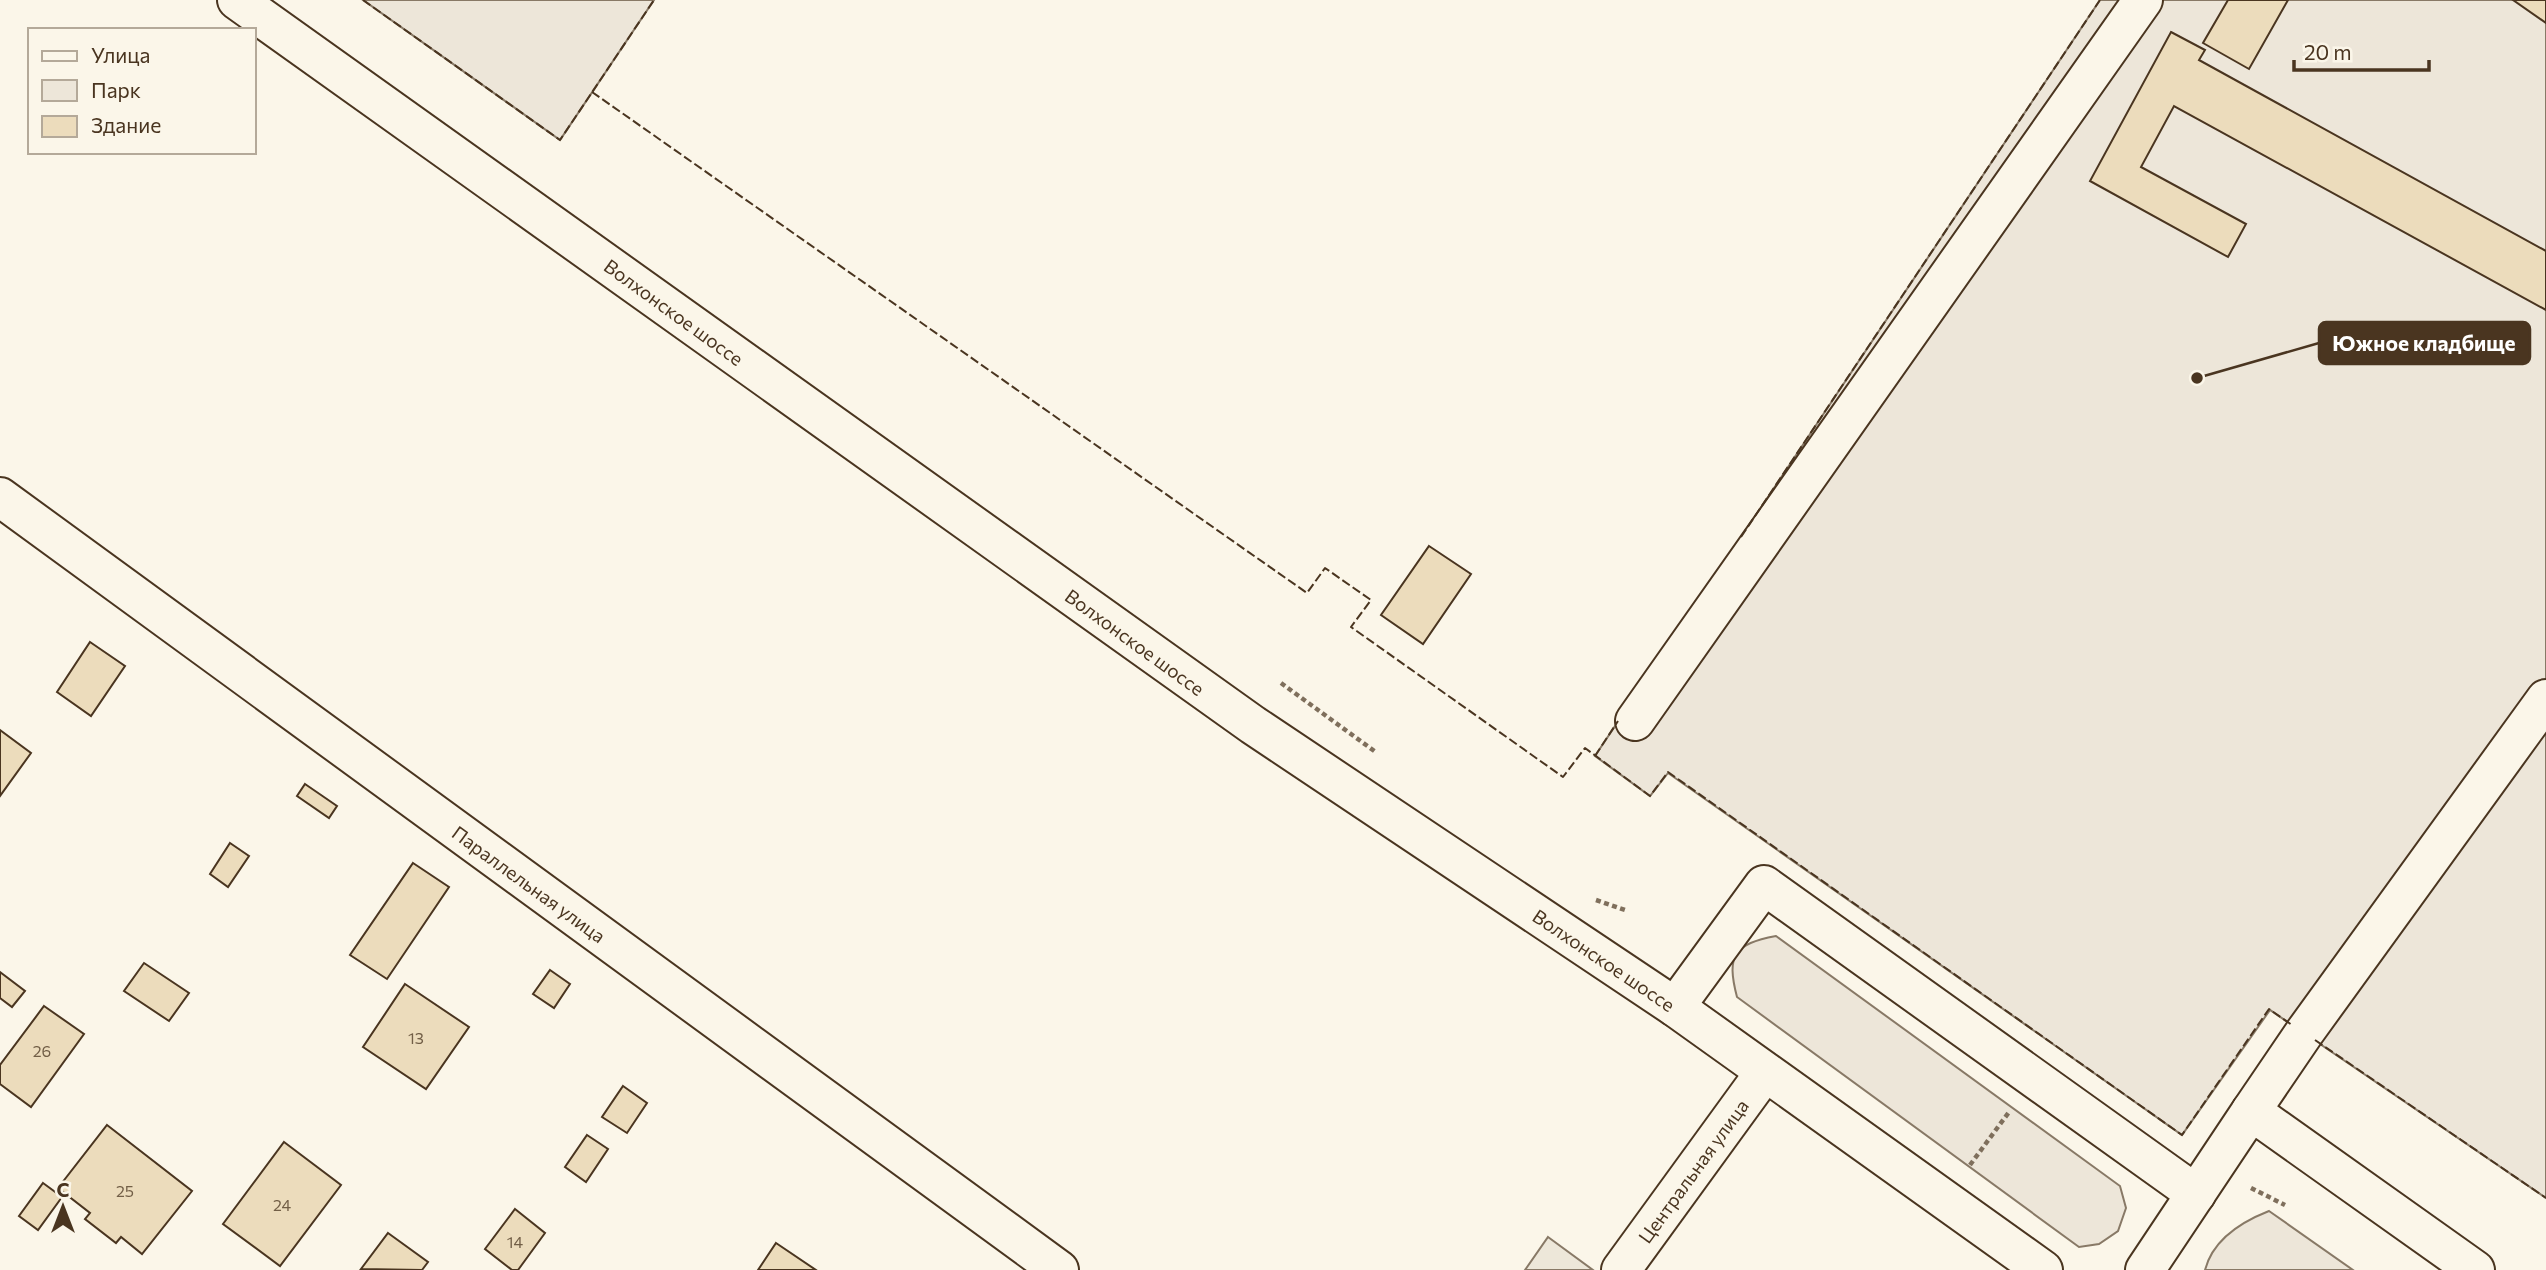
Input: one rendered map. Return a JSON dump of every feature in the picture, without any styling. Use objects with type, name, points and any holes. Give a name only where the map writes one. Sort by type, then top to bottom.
[{"type":"main road","name":"Волхонское шоссе","points":[[237,0],[1253,726],[1675,1007],[2043,1270]]},
{"type":"main road","points":[[1635,721],[2143,0]]},
{"type":"main road","name":"Параллельная улица","points":[[0,497],[1059,1270]]},
{"type":"main road","points":[[2145,1270],[2304,1033],[2546,699]]},
{"type":"main road","points":[[1675,1007],[1764,885],[2196,1194]]},
{"type":"main road","name":"Центральная улица","points":[[1621,1270],[1765,1072]]},
{"type":"main road","points":[[2251,1111],[2475,1270]]},
{"type":"path","points":[[1970,1165],[2010,1111]]},
{"type":"green space","points":[[363,0],[654,0],[560,140]]},
{"type":"green space","points":[[2100,0],[2546,0],[2546,1198],[2270,1010],[2182,1135],[1668,773],[1650,796],[1595,756]]},
{"type":"green space","points":[[1776,936],[2120,1186],[2126,1208],[2118,1231],[2099,1244],[2079,1247],[1737,997],[1733,961],[1737,954],[1751,943]]},
{"type":"green space","points":[[2269,1211],[2353,1270],[2205,1270],[2214,1249],[2221,1241],[2248,1220]]},
{"type":"shaded area","points":[[1548,1237],[1593,1270],[1525,1270]]},
{"type":"building","points":[[2228,0],[2288,0],[2249,69],[2203,43]]},
{"type":"building","points":[[2513,0],[2546,0],[2546,23]]},
{"type":"building","points":[[2171,32],[2205,50],[2199,60],[2546,251],[2546,310],[2174,106],[2141,167],[2246,224],[2228,257],[2090,181]]},
{"type":"building","points":[[1429,546],[1471,574],[1423,644],[1381,615]]},
{"type":"building","points":[[90,642],[125,666],[91,716],[57,692]]},
{"type":"building","points":[[0,730],[31,753],[0,796]]},
{"type":"building","points":[[305,784],[337,806],[329,818],[297,796]]},
{"type":"building","points":[[230,843],[249,856],[228,887],[210,874]]},
{"type":"building","points":[[413,863],[449,887],[387,979],[350,955]]},
{"type":"building","points":[[144,963],[189,993],[169,1021],[124,991]]},
{"type":"building","points":[[550,970],[570,984],[554,1008],[533,994]]},
{"type":"building","points":[[0,972],[25,991],[12,1007],[0,998]]},
{"type":"building","points":[[405,984],[469,1027],[426,1089],[363,1047]]},
{"type":"building","points":[[44,1006],[84,1034],[31,1107],[0,1084],[0,1065]]},
{"type":"building","points":[[623,1086],[647,1103],[627,1133],[602,1117]]},
{"type":"building","points":[[107,1125],[192,1191],[142,1254],[121,1237],[116,1243],[85,1219],[90,1213],[58,1188]]},
{"type":"building","points":[[587,1135],[608,1149],[586,1182],[565,1167]]},
{"type":"building","points":[[284,1142],[341,1185],[280,1266],[223,1224]]},
{"type":"building","points":[[43,1183],[62,1197],[38,1230],[19,1216]]},
{"type":"building","points":[[515,1209],[545,1233],[518,1270],[512,1270],[485,1249]]},
{"type":"building","points":[[388,1233],[428,1262],[422,1270],[361,1269]]},
{"type":"building","points":[[776,1243],[816,1270],[758,1270]]},
{"type":"fence","points":[[363,0],[560,140],[654,0]]},
{"type":"fence","points":[[1741,537],[2100,0]]},
{"type":"fence","points":[[592,92],[1307,593],[1325,568],[1371,600],[1351,627],[1563,777],[1585,748],[1650,796],[1668,772],[2182,1135],[2269,1009],[2292,1025]]},
{"type":"fence","points":[[1595,756],[1618,721]]},
{"type":"fence","points":[[2315,1040],[2546,1198]]},
{"type":"place","name":"Южное кладбище","points":[[2197,378]]}]
